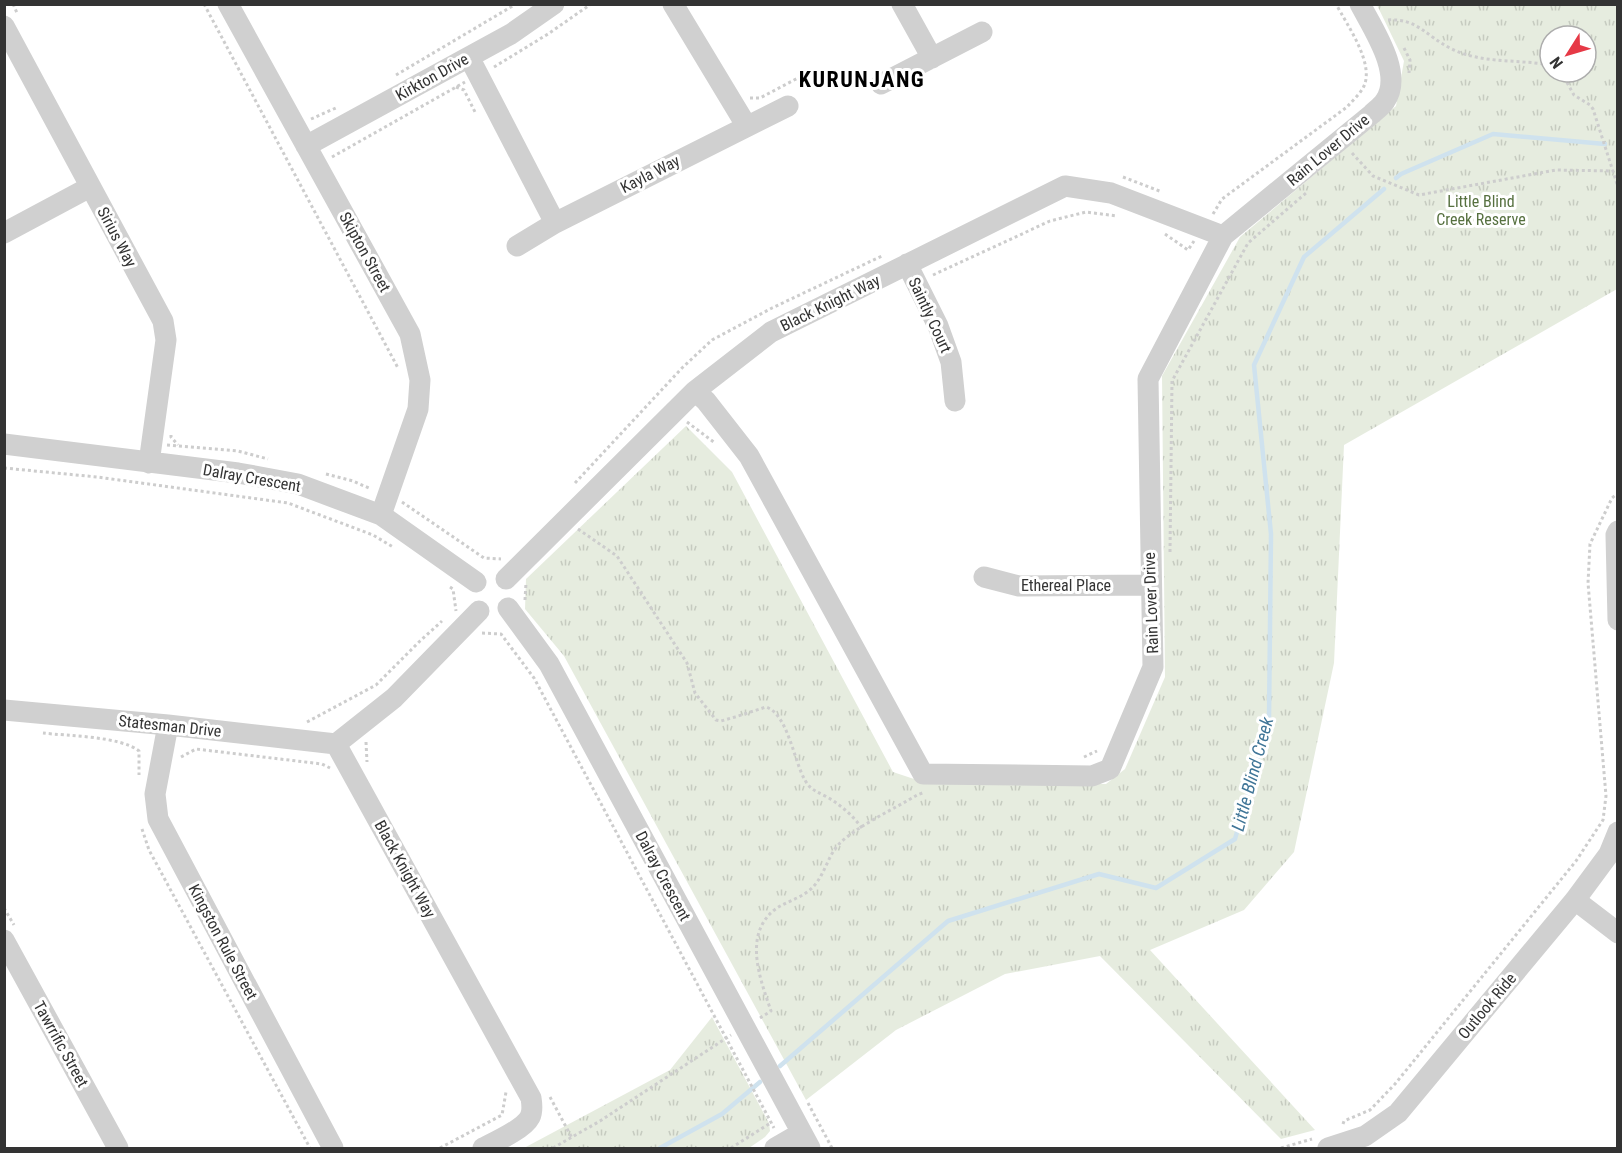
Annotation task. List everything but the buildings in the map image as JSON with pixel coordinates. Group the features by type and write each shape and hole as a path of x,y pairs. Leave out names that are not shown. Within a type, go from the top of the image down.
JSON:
{"street":[{"name":"Skipton Street","path":"228,4 410,334 420,380 418,410 381,515"},
{"name":"Kirkton Drive","path":"306,146 473,66 511,34 554,4"},
{"path":"673,4 746,125"},
{"path":"902,4 932,58"},
{"name":"Rain Lover Drive","path":"701,396 749,456 923,774 1092,776 1110,769 1153,667 1148,379 1223,236 1372,114 1385,100 1392,86 1389,63 1360,4"},
{"name":"Sirius Way","path":"4,26 163,321 166,340 149,463"},
{"path":"881,84 982,32"},
{"path":"473,66 555,223"},
{"name":"Kayla Way","path":"517,246 555,223 788,105"},
{"name":"Black Knight Way","path":"506,579 771,332 911,273 1065,186 1111,193 1223,236"},
{"path":"4,233 90,187"},
{"name":"Saintly Court","path":"911,273 938,326 951,362 955,401"},
{"name":"Dalray Crescent","path":"4,444 238,473 298,484 381,515 476,582"},
{"path":"1617,531 1617,620"},
{"path":"336,744 394,698 474,617 485,614 498,615 508,608 512,602 512,590 506,579 487,575 476,582 472,600 474,617"},
{"name":"Ethereal Place","path":"984,577 1019,586 1150,585"},
{"name":"Dalray Crescent","path":"508,608 549,664 806,1141"},
{"name":"Statesman Drive","path":"4,710 336,744"},
{"name":"Kingston Rule Street","path":"168,725 155,794 158,819 333,1149"},
{"name":"Black Knight Way","path":"336,744 531,1098 530,1117 523,1125 483,1149"},
{"name":"Outlook Ride","path":"1325,1142 1365,1136 1398,1113 1575,900 1609,854 1617,832"},
{"path":"1575,900 1617,933"},
{"name":"Tawrrific Street","path":"4,940 118,1149"},
{"path":"779,1146 806,1141"}],"path":[{"path":"204,4 400,373"},
{"path":"392,77 516,4"},
{"path":"323,162 455,87 473,66 548,34 591,4"},
{"path":"1165,233 1188,250 1222,199 1347,106 1364,87 1366,67 1363,57 1336,4"},
{"path":"1384,12 1394,30"},
{"path":"1388,20 1410,21 1447,47 1464,55 1538,64"},
{"path":"1399,40 1410,60 1407,84"},
{"path":"741,98 760,98 813,70"},
{"path":"1567,84 1570,90 1590,105 1593,110 1617,187"},
{"path":"455,87 464,90 481,122"},
{"path":"304,122 342,105"},
{"path":"1344,160 1352,153 1373,176 1419,195 1556,170 1613,171"},
{"path":"1170,558 1172,381 1248,243 1309,190"},
{"path":"911,273 963,262 1050,221 1086,212 1124,217"},
{"path":"686,421 701,396"},
{"path":"4,468 97,477 288,503 373,535 400,551"},
{"path":"365,486 372,483"},
{"path":"402,503 405,492"},
{"path":"1342,1130 1344,1121 1370,1110 1395,1084 1576,861 1603,820 1606,796 1588,583 1590,544 1612,498 1617,493"},
{"path":"577,528 616,556 687,663 695,693 716,720 721,721 766,707 770,708 780,720 793,747 804,780 811,789 847,811 862,828"},
{"path":"444,582 453,589 454,610 474,617 481,633 501,634 534,678 756,1094 771,1123 779,1146"},
{"path":"306,723 376,685 420,640 446,618"},
{"path":"39,733 120,742 134,748 139,751 140,784"},
{"path":"365,738 367,765"},
{"path":"176,763 183,754 196,749 322,764 330,768 334,774"},
{"path":"553,1149 771,1011 756,963 758,938 763,924 773,911 802,896 812,888 823,875 837,845 917,795 932,790"},
{"path":"141,825 149,850 310,1149"},
{"path":"440,1149 502,1115 507,1095 506,1087"},
{"path":"549,1097 572,1138"},
{"path":"731,1149 790,1111"},
{"path":"1281,1149 1325,1142"}],"green space":[{"name":"Little Blind Creek Reserve","path":"1377,5 1617,5 1617,289 1344,445 1334,663 1294,852 1244,910 1150,950 1315,1130 1281,1139 1100,956 1005,974 896,1030 806,1100 564,656 525,609 526,579 686,426 732,472 893,772 926,783 1106,784 1125,769 1165,677 1162,376 1240,237 1396,106 1404,61"},
{"path":"712,1017 769,1123 770,1131 765,1137 749,1148 524,1148 670,1070"}],"waterway":[{"name":"Little Blind Creek","path":"1396,178 1493,134 1605,144"},
{"name":"Little Blind Creek","path":"780,1066 948,921 1099,874 1156,888 1235,839 1269,719 1271,534 1254,365 1304,257 1384,189"},
{"name":"Little Blind Creek","path":"660,1148 722,1114 760,1082"}],"district":[{"name":"KURUNJANG","path":"862,79"}]}
